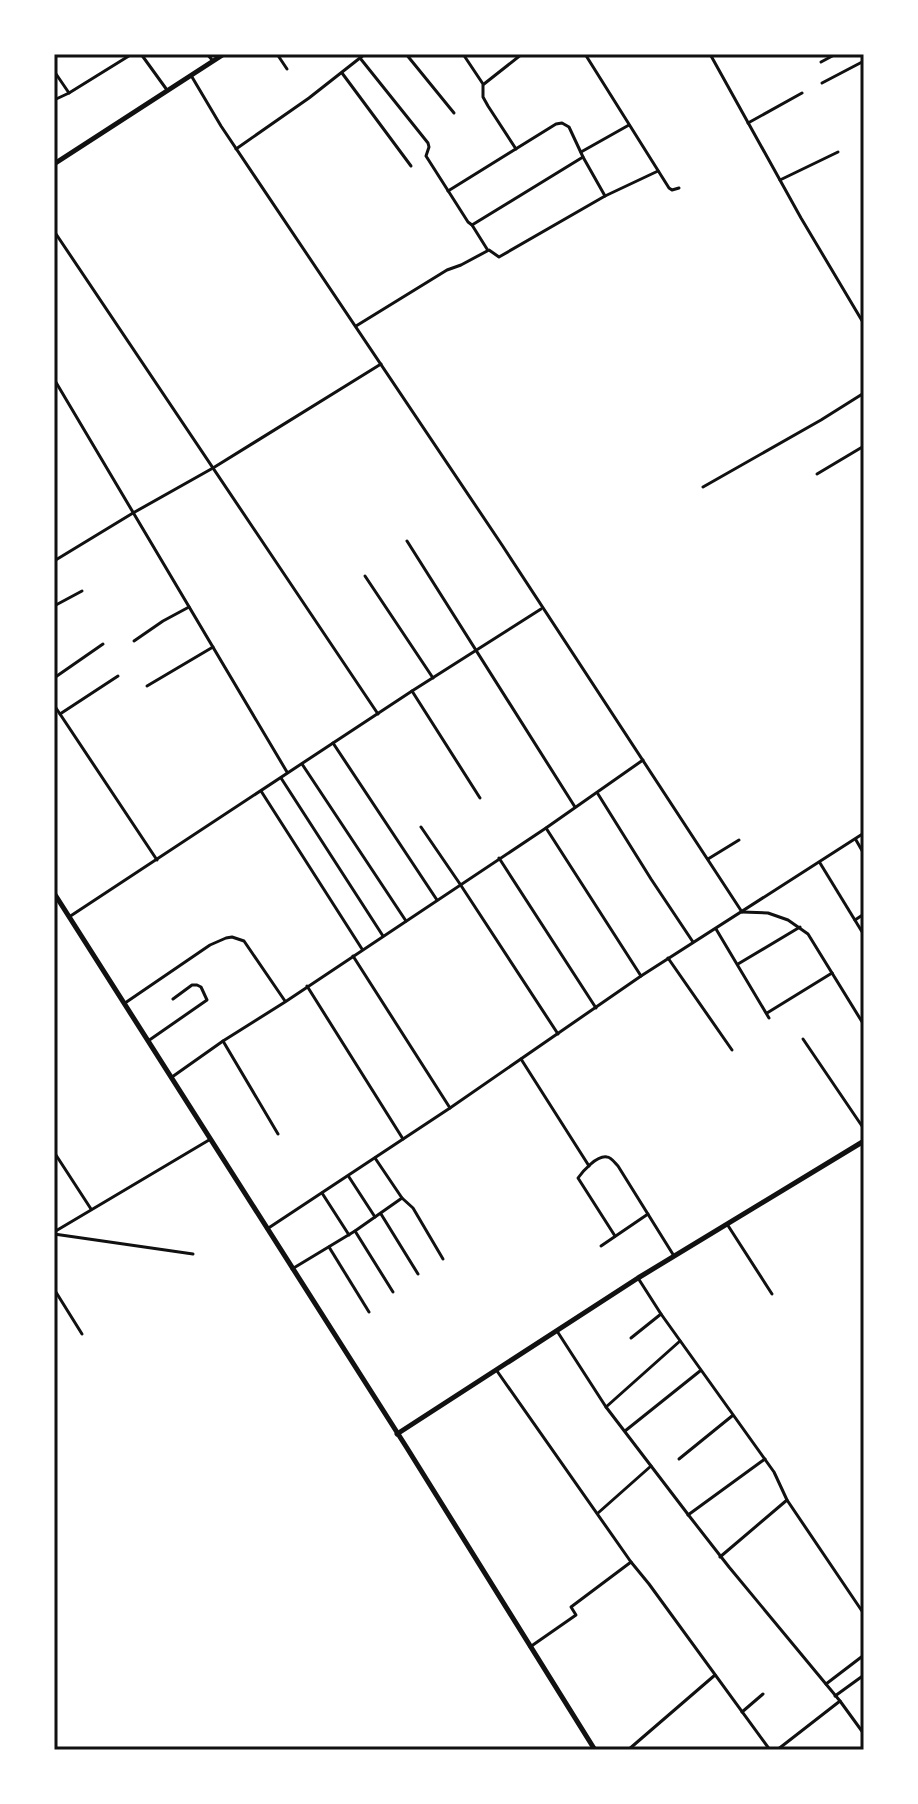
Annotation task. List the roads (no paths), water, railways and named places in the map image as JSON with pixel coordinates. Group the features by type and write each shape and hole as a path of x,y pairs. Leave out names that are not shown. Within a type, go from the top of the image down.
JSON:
{"main road":[{"path":"54,164 224,54"},
{"path":"54,893 595,1750"},
{"path":"397,1434 638,1278 864,1141"}],"street":[{"path":"54,100 132,54"},
{"path":"141,54 167,90"},
{"path":"207,54 213,61"},
{"path":"277,54 287,69"},
{"path":"236,149 365,54"},
{"path":"406,54 454,113"},
{"path":"463,54 483,84 483,97 516,149"},
{"path":"483,84 522,54"},
{"path":"585,54 658,171 672,190 679,188"},
{"path":"710,54 864,324"},
{"path":"821,62 836,54"},
{"path":"360,58 428,143 426,156 468,222 488,250 497,257 605,196 658,171"},
{"path":"822,83 864,61"},
{"path":"54,71 69,93"},
{"path":"342,73 411,166"},
{"path":"191,76 236,149 742,912"},
{"path":"748,123 802,93"},
{"path":"448,191 562,123 569,127 605,196"},
{"path":"472,225 629,125"},
{"path":"780,180 838,152"},
{"path":"54,231 378,714"},
{"path":"356,326 447,270 488,250"},
{"path":"54,561 381,364"},
{"path":"54,379 288,773"},
{"path":"703,487 864,393"},
{"path":"817,474 864,446"},
{"path":"407,541 575,807"},
{"path":"365,576 433,678"},
{"path":"54,606 82,591"},
{"path":"134,641 189,607"},
{"path":"69,917 543,608"},
{"path":"54,678 103,644"},
{"path":"147,686 213,647"},
{"path":"60,714 118,676"},
{"path":"412,691 480,798"},
{"path":"54,705 157,860"},
{"path":"333,743 437,900"},
{"path":"171,1077 643,760"},
{"path":"302,764 406,921"},
{"path":"281,778 383,936"},
{"path":"261,791 362,949"},
{"path":"597,793 693,942"},
{"path":"421,827 558,1034"},
{"path":"546,828 641,976"},
{"path":"267,1229 668,958 864,833"},
{"path":"855,839 864,854"},
{"path":"708,859 739,840"},
{"path":"499,858 596,1008"},
{"path":"820,862 864,935"},
{"path":"742,912 768,913 800,927 808,934 864,1025"},
{"path":"855,920 864,914"},
{"path":"738,964 800,927"},
{"path":"716,929 768,1015 832,973"},
{"path":"125,1003 210,945 232,937 244,941 285,1002"},
{"path":"353,956 450,1108"},
{"path":"668,958 732,1050"},
{"path":"148,1041 207,1000 197,985 192,985 173,999"},
{"path":"307,986 403,1139"},
{"path":"803,1039 864,1129"},
{"path":"223,1041 278,1134"},
{"path":"521,1059 589,1166"},
{"path":"54,1233 210,1139"},
{"path":"54,1152 91,1209"},
{"path":"615,1236 579,1182 578,1175 606,1156 618,1166 674,1256"},
{"path":"375,1158 402,1198 413,1208 443,1259"},
{"path":"348,1175 375,1217"},
{"path":"322,1193 349,1235"},
{"path":"292,1269 402,1198"},
{"path":"381,1214 418,1274"},
{"path":"601,1246 648,1214"},
{"path":"727,1224 772,1294"},
{"path":"355,1231 393,1292"},
{"path":"54,1233 193,1254"},
{"path":"329,1247 369,1312"},
{"path":"638,1278 765,1459 787,1500 864,1614"},
{"path":"54,1289 82,1334"},
{"path":"631,1338 661,1314"},
{"path":"557,1331 606,1407 688,1515 864,1734"},
{"path":"606,1407 680,1341"},
{"path":"625,1431 701,1370"},
{"path":"497,1371 631,1562 770,1750"},
{"path":"679,1459 733,1416"},
{"path":"688,1515 765,1459"},
{"path":"598,1513 651,1466"},
{"path":"720,1557 787,1500"},
{"path":"530,1647 576,1615 571,1607 631,1562"},
{"path":"826,1684 864,1655"},
{"path":"628,1750 715,1675"},
{"path":"835,1696 864,1675"},
{"path":"742,1712 763,1694"},
{"path":"777,1750 840,1701"}]}
